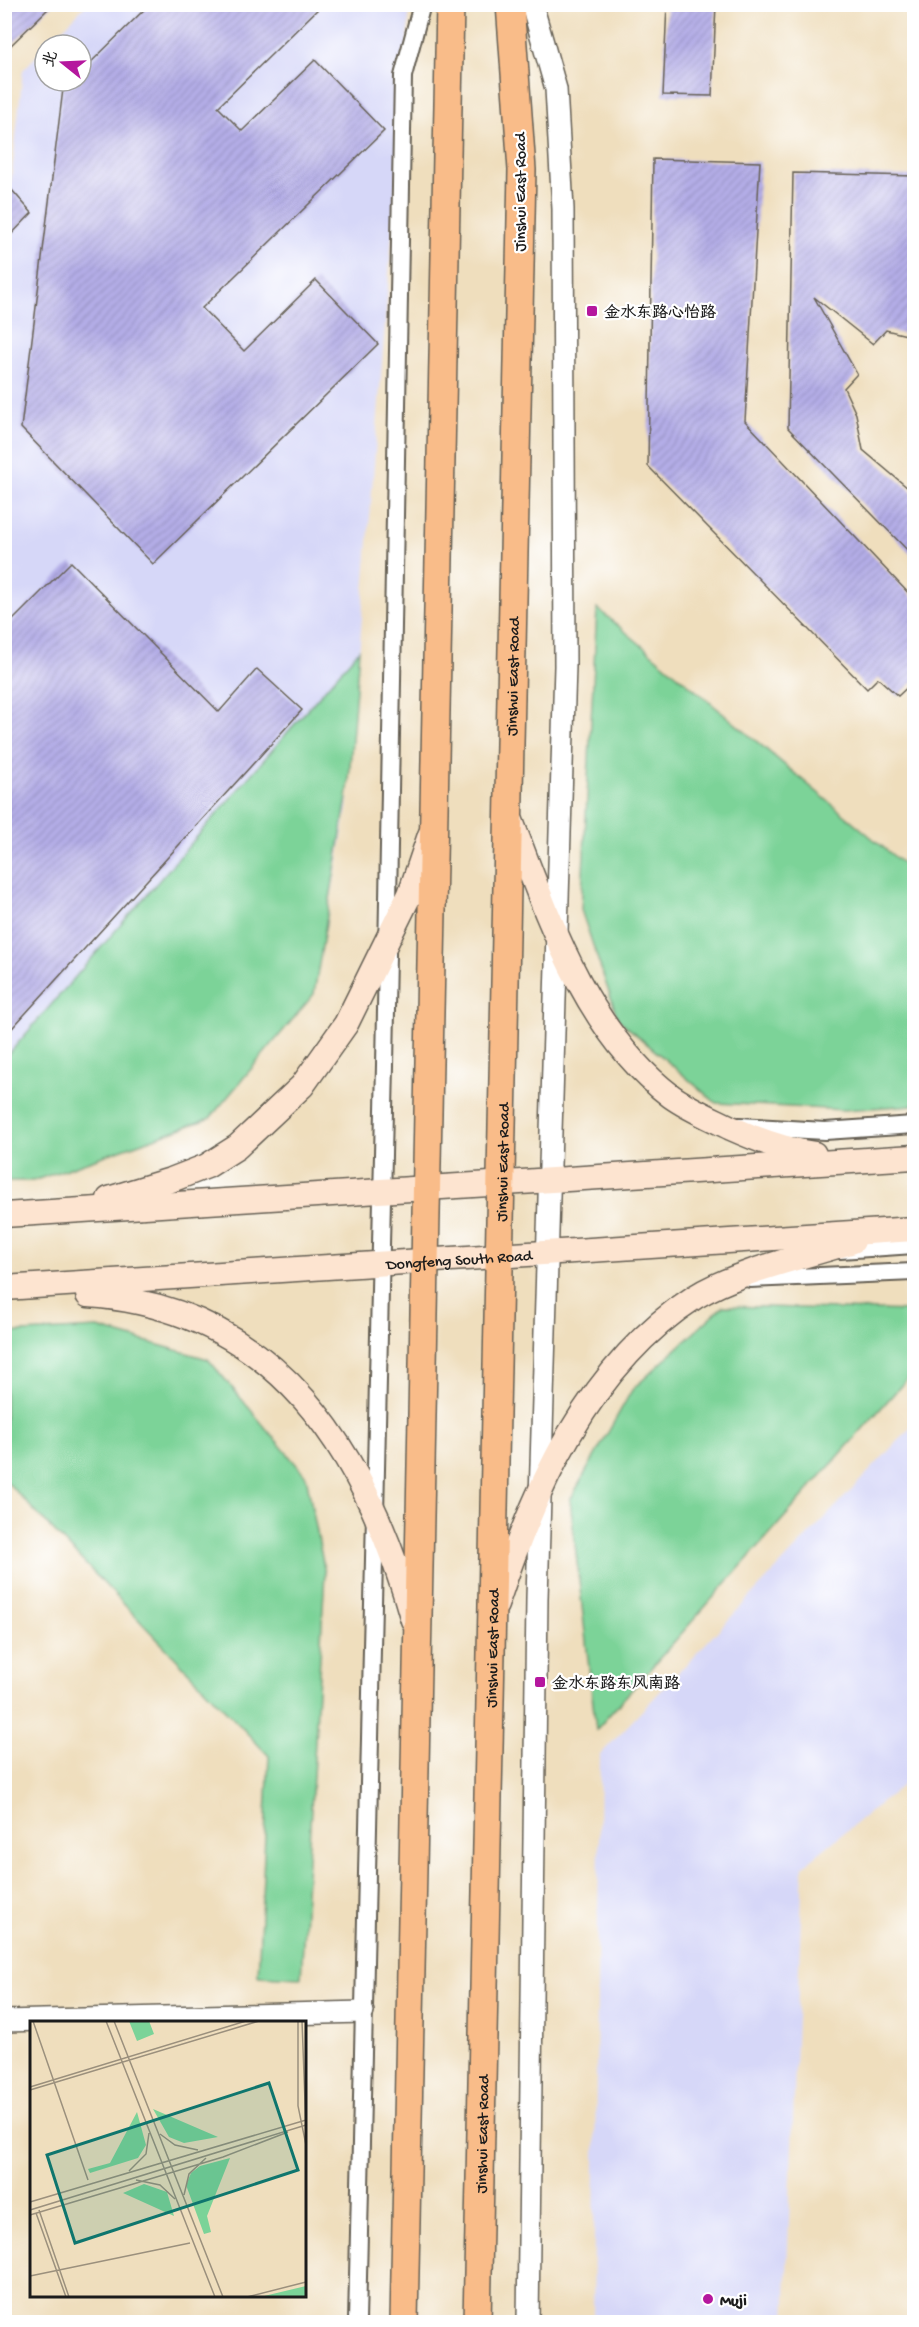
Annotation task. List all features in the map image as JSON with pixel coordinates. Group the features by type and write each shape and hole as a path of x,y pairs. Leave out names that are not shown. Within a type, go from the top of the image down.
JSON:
{"main road":[{"path":"404,2322 450,4"},
{"name":"Jinshui East Road","path":"477,2322 522,170 510,4"},
{"path":"509,814 573,970 600,1020 647,1076 672,1096 725,1125 788,1150 858,1161"},
{"path":"64,1212 171,1180 207,1166 237,1147 273,1116 302,1086 346,1023 410,894 433,825"},
{"path":"4,1215 915,1157"},
{"name":"Dongfeng South Road","path":"4,1288 915,1228"},
{"path":"492,1616 510,1563 570,1434 611,1373 674,1313 696,1297 731,1280 883,1230"},
{"path":"4,1288 127,1297 200,1320 236,1339 264,1359 295,1387 338,1444 360,1481 404,1587 417,1632"}],"street":[{"path":"357,2322 382,1191 403,76 422,4"},
{"path":"528,2322 540,1496 565,666 563,209 556,89 532,4"},
{"path":"725,1125 825,1131 915,1125"},
{"path":"671,1243 821,1251 915,1245"},
{"path":"731,1280 915,1272"},
{"path":"4,2021 363,2012"}],"shaded area":[{"path":"86,5 410,5 347,809 314,994 210,1118 33,1181 5,1181 4,249 23,70 33,60 33,93 93,93 93,33 59,33"},
{"path":"914,1424 914,1776 803,1866 785,2322 593,2322 600,1755"}],"green space":[{"path":"597,608 914,873 914,1105 844,1110 716,1103 618,1019 581,910"},
{"path":"359,650 348,792 314,994 210,1118 33,1181 5,1181 5,1058"},
{"path":"723,1306 914,1311 914,1371 596,1730 570,1500 632,1390"},
{"path":"98,1328 208,1359 306,1476 325,1573 301,1978 258,1976 269,1756 5,1480 5,1333"}],"building":[{"path":"4,4 53,4 4,52"},
{"path":"150,4 323,4 218,107 242,131 315,60 384,131 202,308 244,351 316,280 378,344 153,564 21,428 63,93 93,93 93,60"},
{"path":"667,4 716,4 712,96 663,95"},
{"path":"653,159 760,162 745,421 915,600 915,680 898,696 878,678 867,689 648,466"},
{"path":"793,173 915,176 915,337 886,330 873,344 814,297 857,374 844,388 856,414 863,450 915,494 915,558 788,428"},
{"path":"4,181 32,213 4,242"},
{"path":"71,562 219,712 257,669 302,710 4,1037 4,629"}],"place":[{"name":"金水东路心怡路","path":"592,311"},
{"name":"金水东路东风南路","path":"540,1682"},
{"name":"Muji","path":"708,2299"}]}
